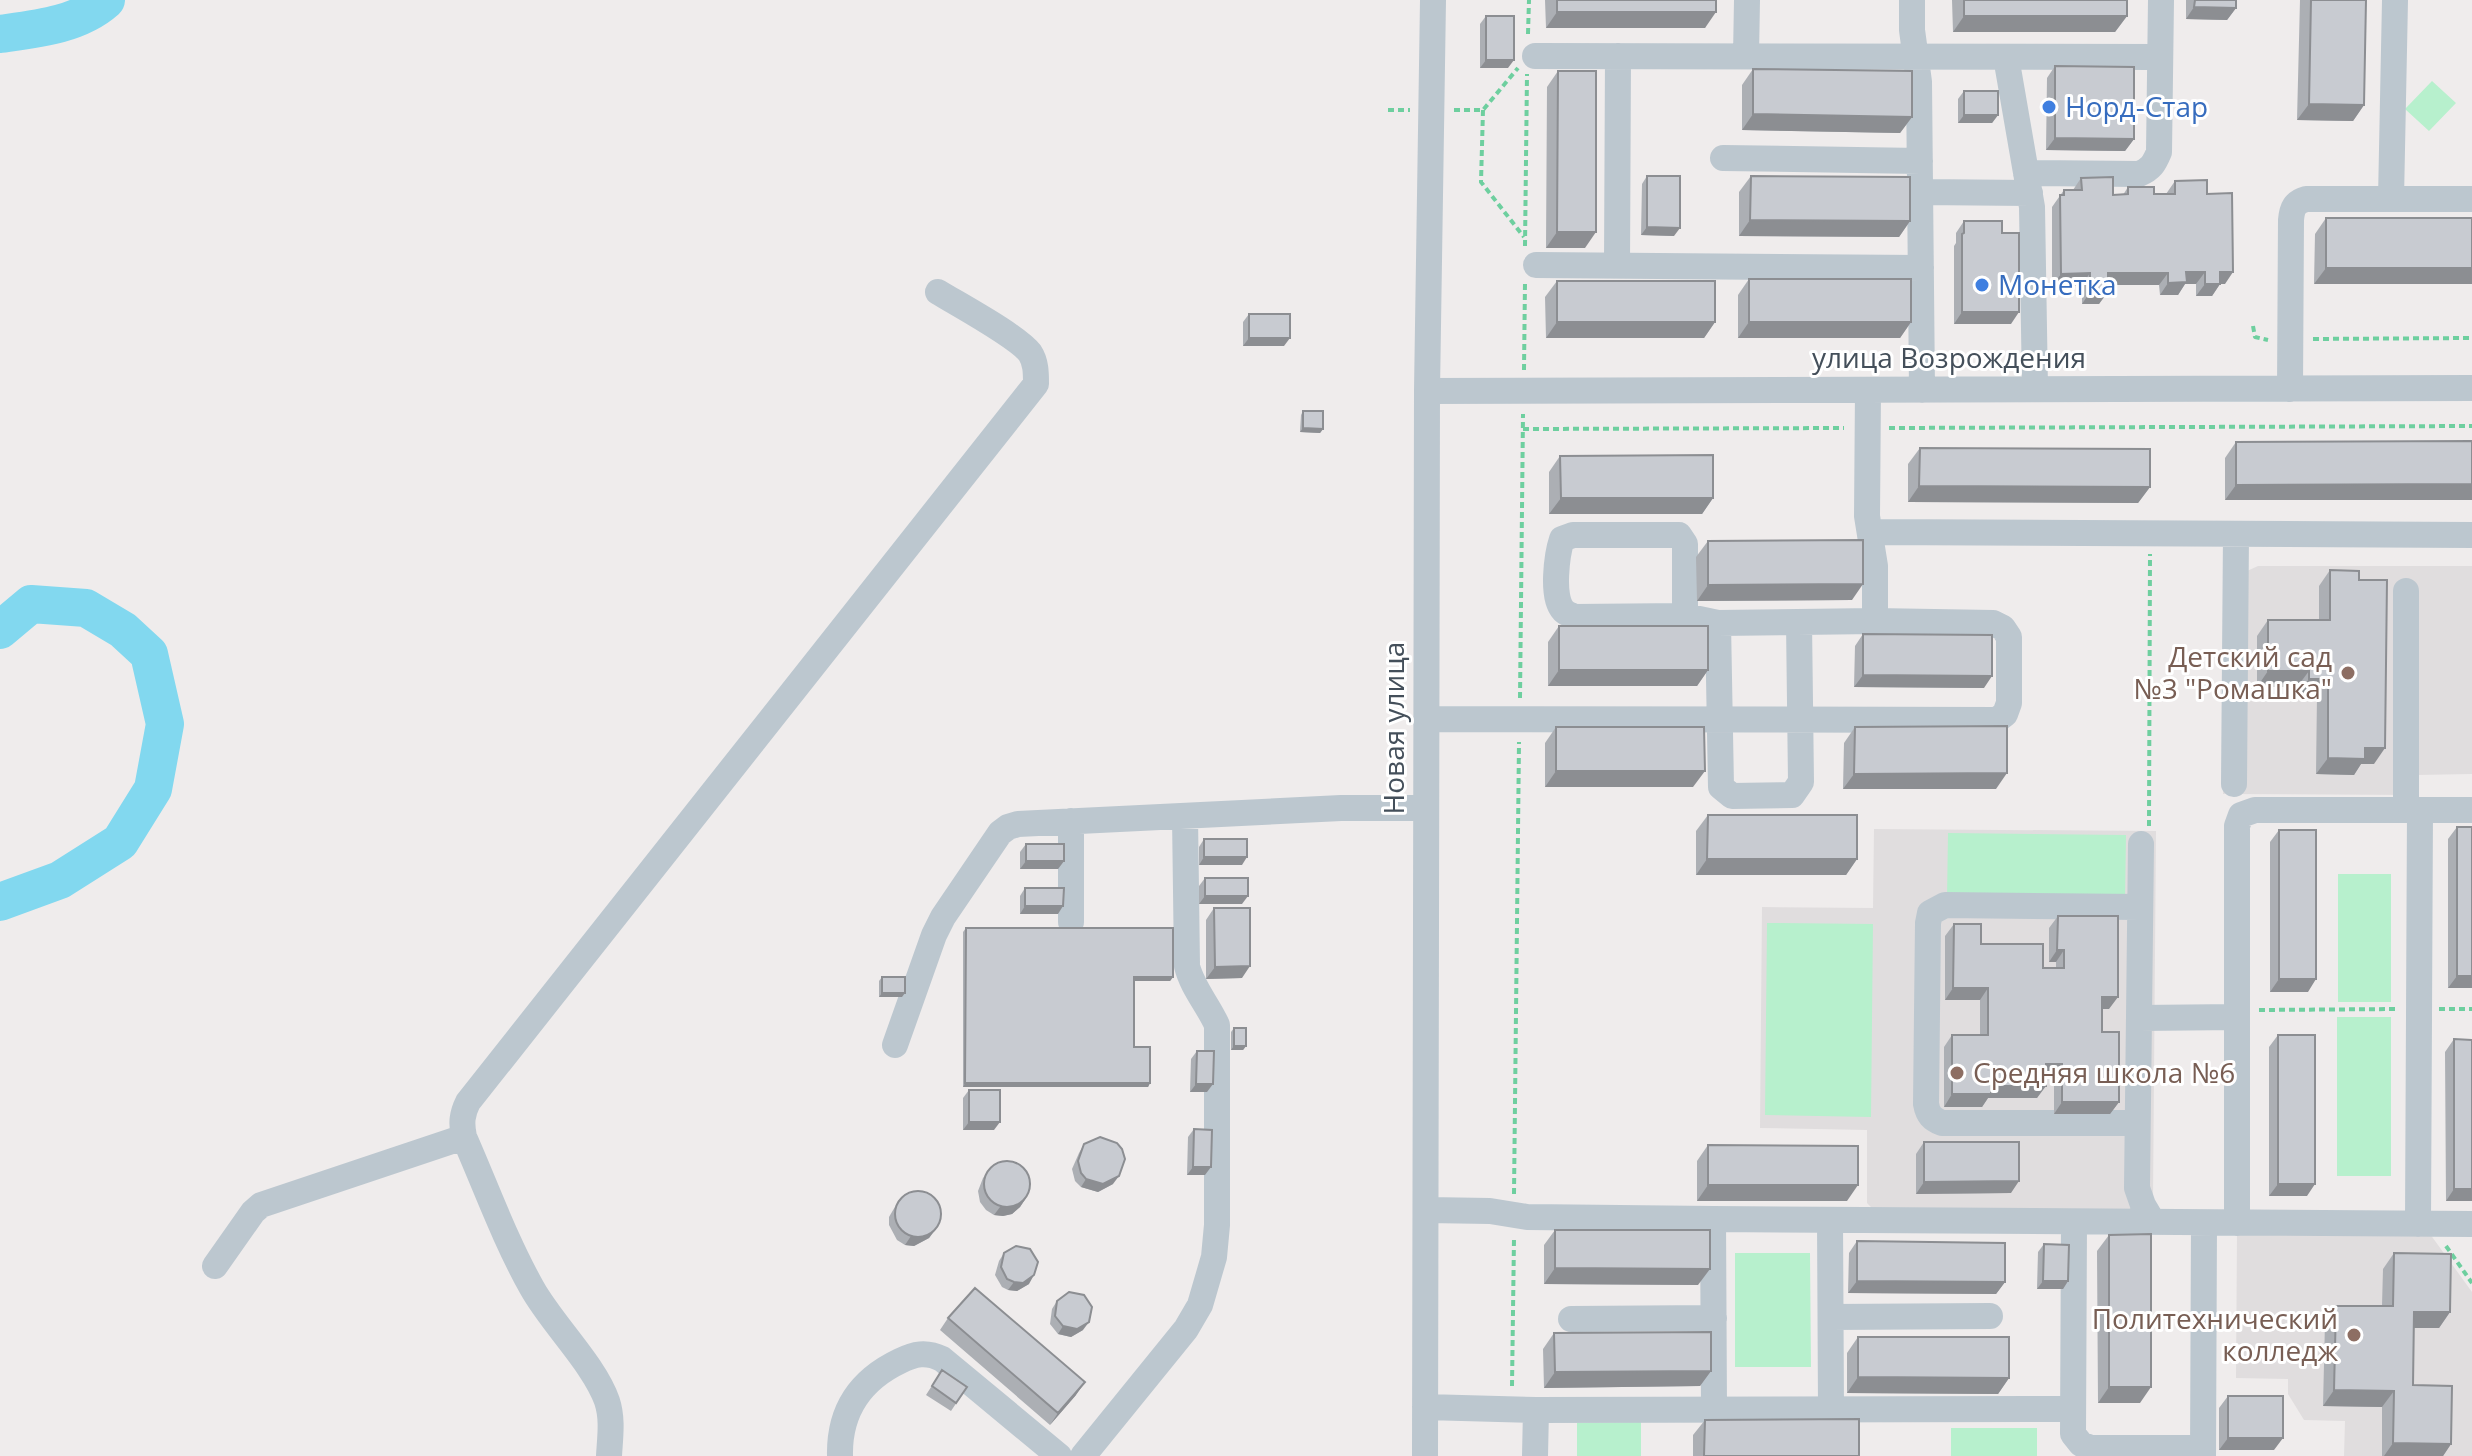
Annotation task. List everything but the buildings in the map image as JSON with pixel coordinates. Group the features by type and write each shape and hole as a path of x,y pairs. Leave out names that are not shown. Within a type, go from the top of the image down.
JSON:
{"street":[{"name":"Новая улица","path":"1425,1456 1427,391 1433,0"},
{"path":"1746,56 1747,0"},
{"path":"1912,0 1912,30 1919,82 1922,390"},
{"path":"1920,192 2139,174 2148,170 2159,152 2161,0"},
{"path":"2391,199 2395,0"},
{"path":"1617,265 1618,56"},
{"path":"1527,62 1618,56 2159,57"},
{"path":"2006,57 2032,207 2035,389"},
{"path":"1723,158 1920,161"},
{"path":"2290,389 2291,220 2292,210 2298,201 2472,199"},
{"path":"1536,265 1921,268"},
{"path":"609,1456 611,1422 607,1401 597,1381 534,1292 464,1137 461,1124 468,1102 1036,384 1036,368 1029,353 1010,337 938,292"},
{"name":"улица Возрождения","path":"1427,391 2472,388"},
{"path":"1868,390 1867,516 1875,566 1875,621"},
{"path":"1871,532 2472,535"},
{"path":"2234,784 2236,534"},
{"path":"1426,719 1997,720 2005,714 2009,703 2009,637 2003,628 1993,623 1718,623 1685,616 1574,617 1564,611 1557,600 1557,554 1562,539 1573,535 1679,535 1685,544 1685,616"},
{"path":"2406,591 2419,1009 2418,1224"},
{"path":"1718,623 1721,787 1732,796 1792,795 1801,782 1799,622"},
{"path":"895,1045 943,917 1000,833 1008,827 1018,824 1341,808 1426,808"},
{"path":"2237,1223 2237,826 2241,815 2255,810 2472,810"},
{"path":"1083,1456 1186,1329 1200,1305 1214,1257 1217,1025 1191,980 1187,966 1185,816"},
{"path":"1071,821 1071,922"},
{"path":"2141,844 2137,1188 2153,1222"},
{"path":"2137,1123 1942,1123 1934,1120 1926,1104 1928,923 1930,913 1945,905 2140,907"},
{"path":"2139,1018 2237,1013"},
{"path":"215,1266 261,1205 464,1137"},
{"path":"1427,1210 1490,1211 1527,1217 2472,1224"},
{"path":"1713,1219 1714,1408"},
{"path":"1830,1220 1831,1408"},
{"path":"2074,1222 2073,1434 2081,1444 2091,1448 2203,1452 2204,1223"},
{"path":"1831,1317 1990,1316"},
{"path":"1571,1319 1714,1318"},
{"path":"840,1456 846,1416 865,1383 885,1369 918,1354 942,1359 1059,1456"},
{"path":"1425,1407 1536,1410 2072,1409"},
{"path":"1535,1456 1536,1410"}],"path":[{"path":"1525,239 1481,182 1483,110 1527,62"},
{"path":"1388,110 1483,110"},
{"path":"2253,326 2255,337 2265,340 2472,338"},
{"path":"1523,429 2472,426"},
{"path":"2141,844 2149,835 2150,533"},
{"path":"2237,1013 2472,1009"}],"shaded area":[{"name":"Детский сад №3 \"Ромашка\"","path":"2258,566 2472,566 2472,774 2416,775 2416,795 2223,794 2225,571 2247,571"},
{"name":"Средняя школа №6","path":"1874,829 2156,831 2153,1200 2132,1211 1873,1209 1867,1203 1867,1130 1760,1128 1762,907 1873,908"},
{"name":"Политехнический колледж","path":"2237,1233 2430,1234 2472,1292 2472,1456 2344,1456 2345,1421 2304,1420 2288,1394 2288,1379 2236,1378"}],"green space":[{"path":"2432,81 2456,103 2429,131 2405,109"},
{"path":"1948,833 2126,835 2125,901 1947,899"},
{"path":"2338,874 2391,874 2391,1002 2338,1002"},
{"path":"1767,923 1873,924 1871,1117 1765,1115"},
{"path":"2337,1017 2391,1017 2391,1176 2337,1176"},
{"path":"1735,1253 1810,1253 1811,1367 1735,1367"},
{"path":"1641,1422 1641,1456 1577,1456 1577,1423"},
{"path":"1951,1428 2037,1428 2037,1456 1951,1456"}],"waterway":[{"path":"0,34 70,20 106,0"},
{"path":"0,630 31,604 86,608 123,630 149,654 165,724 153,789 120,842 60,880 0,902"}],"place":[{"name":"Норд-Стар","path":"2049,107"},
{"name":"Монетка","path":"1982,285"},
{"name":"Детский сад №3 \"Ромашка\"","path":"2348,673"},
{"name":"Средняя школа №6","path":"1957,1073"},
{"name":"Политехнический колледж","path":"2354,1335"}]}
